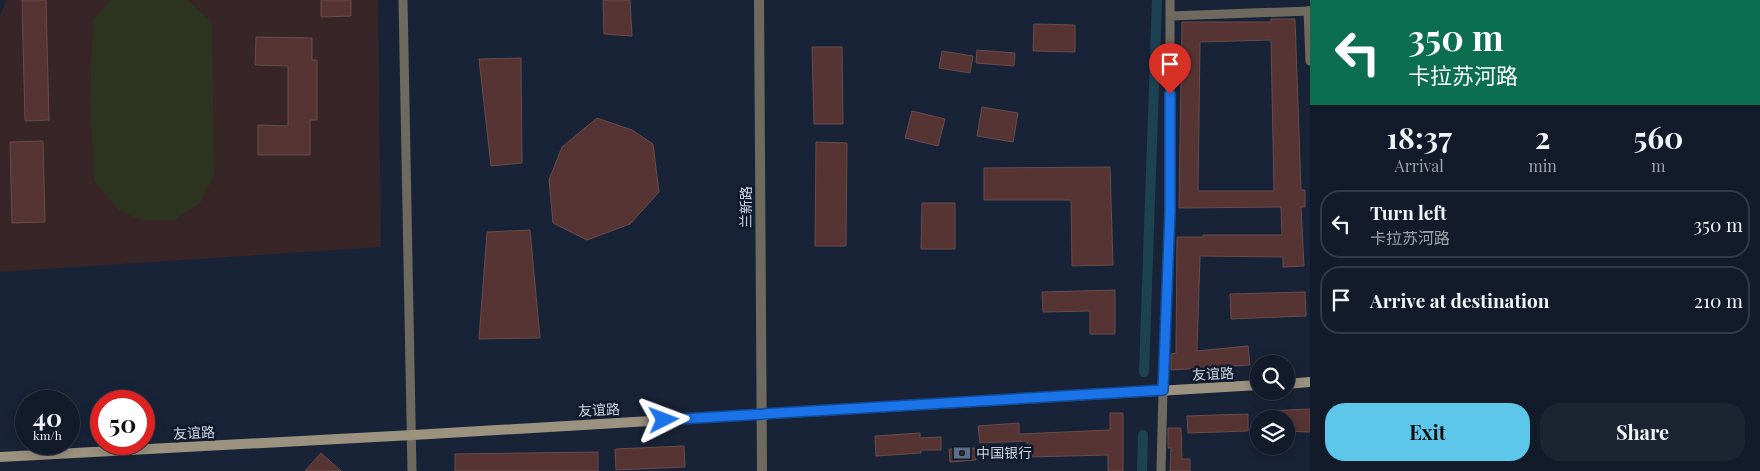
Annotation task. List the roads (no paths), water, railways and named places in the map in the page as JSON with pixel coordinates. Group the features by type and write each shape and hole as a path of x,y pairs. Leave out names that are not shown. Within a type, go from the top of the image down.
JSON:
{"main road":[{"path":"1295,383 1310,382"},
{"name":"友谊路","path":"0,456 413,435 1250,385"}],"street":[{"path":"403,0 413,435 412,471"},
{"name":"兰新路","path":"759,0 762,471"},
{"path":"1162,471 1163,390 1170,212 1170,0"},
{"path":"1170,16 1309,11 1310,61"}],"waterway":[{"path":"1144,372 1157,0"},
{"path":"1142,471 1143,435"}],"place":[{"name":"中国银行","path":"962,453"}]}
